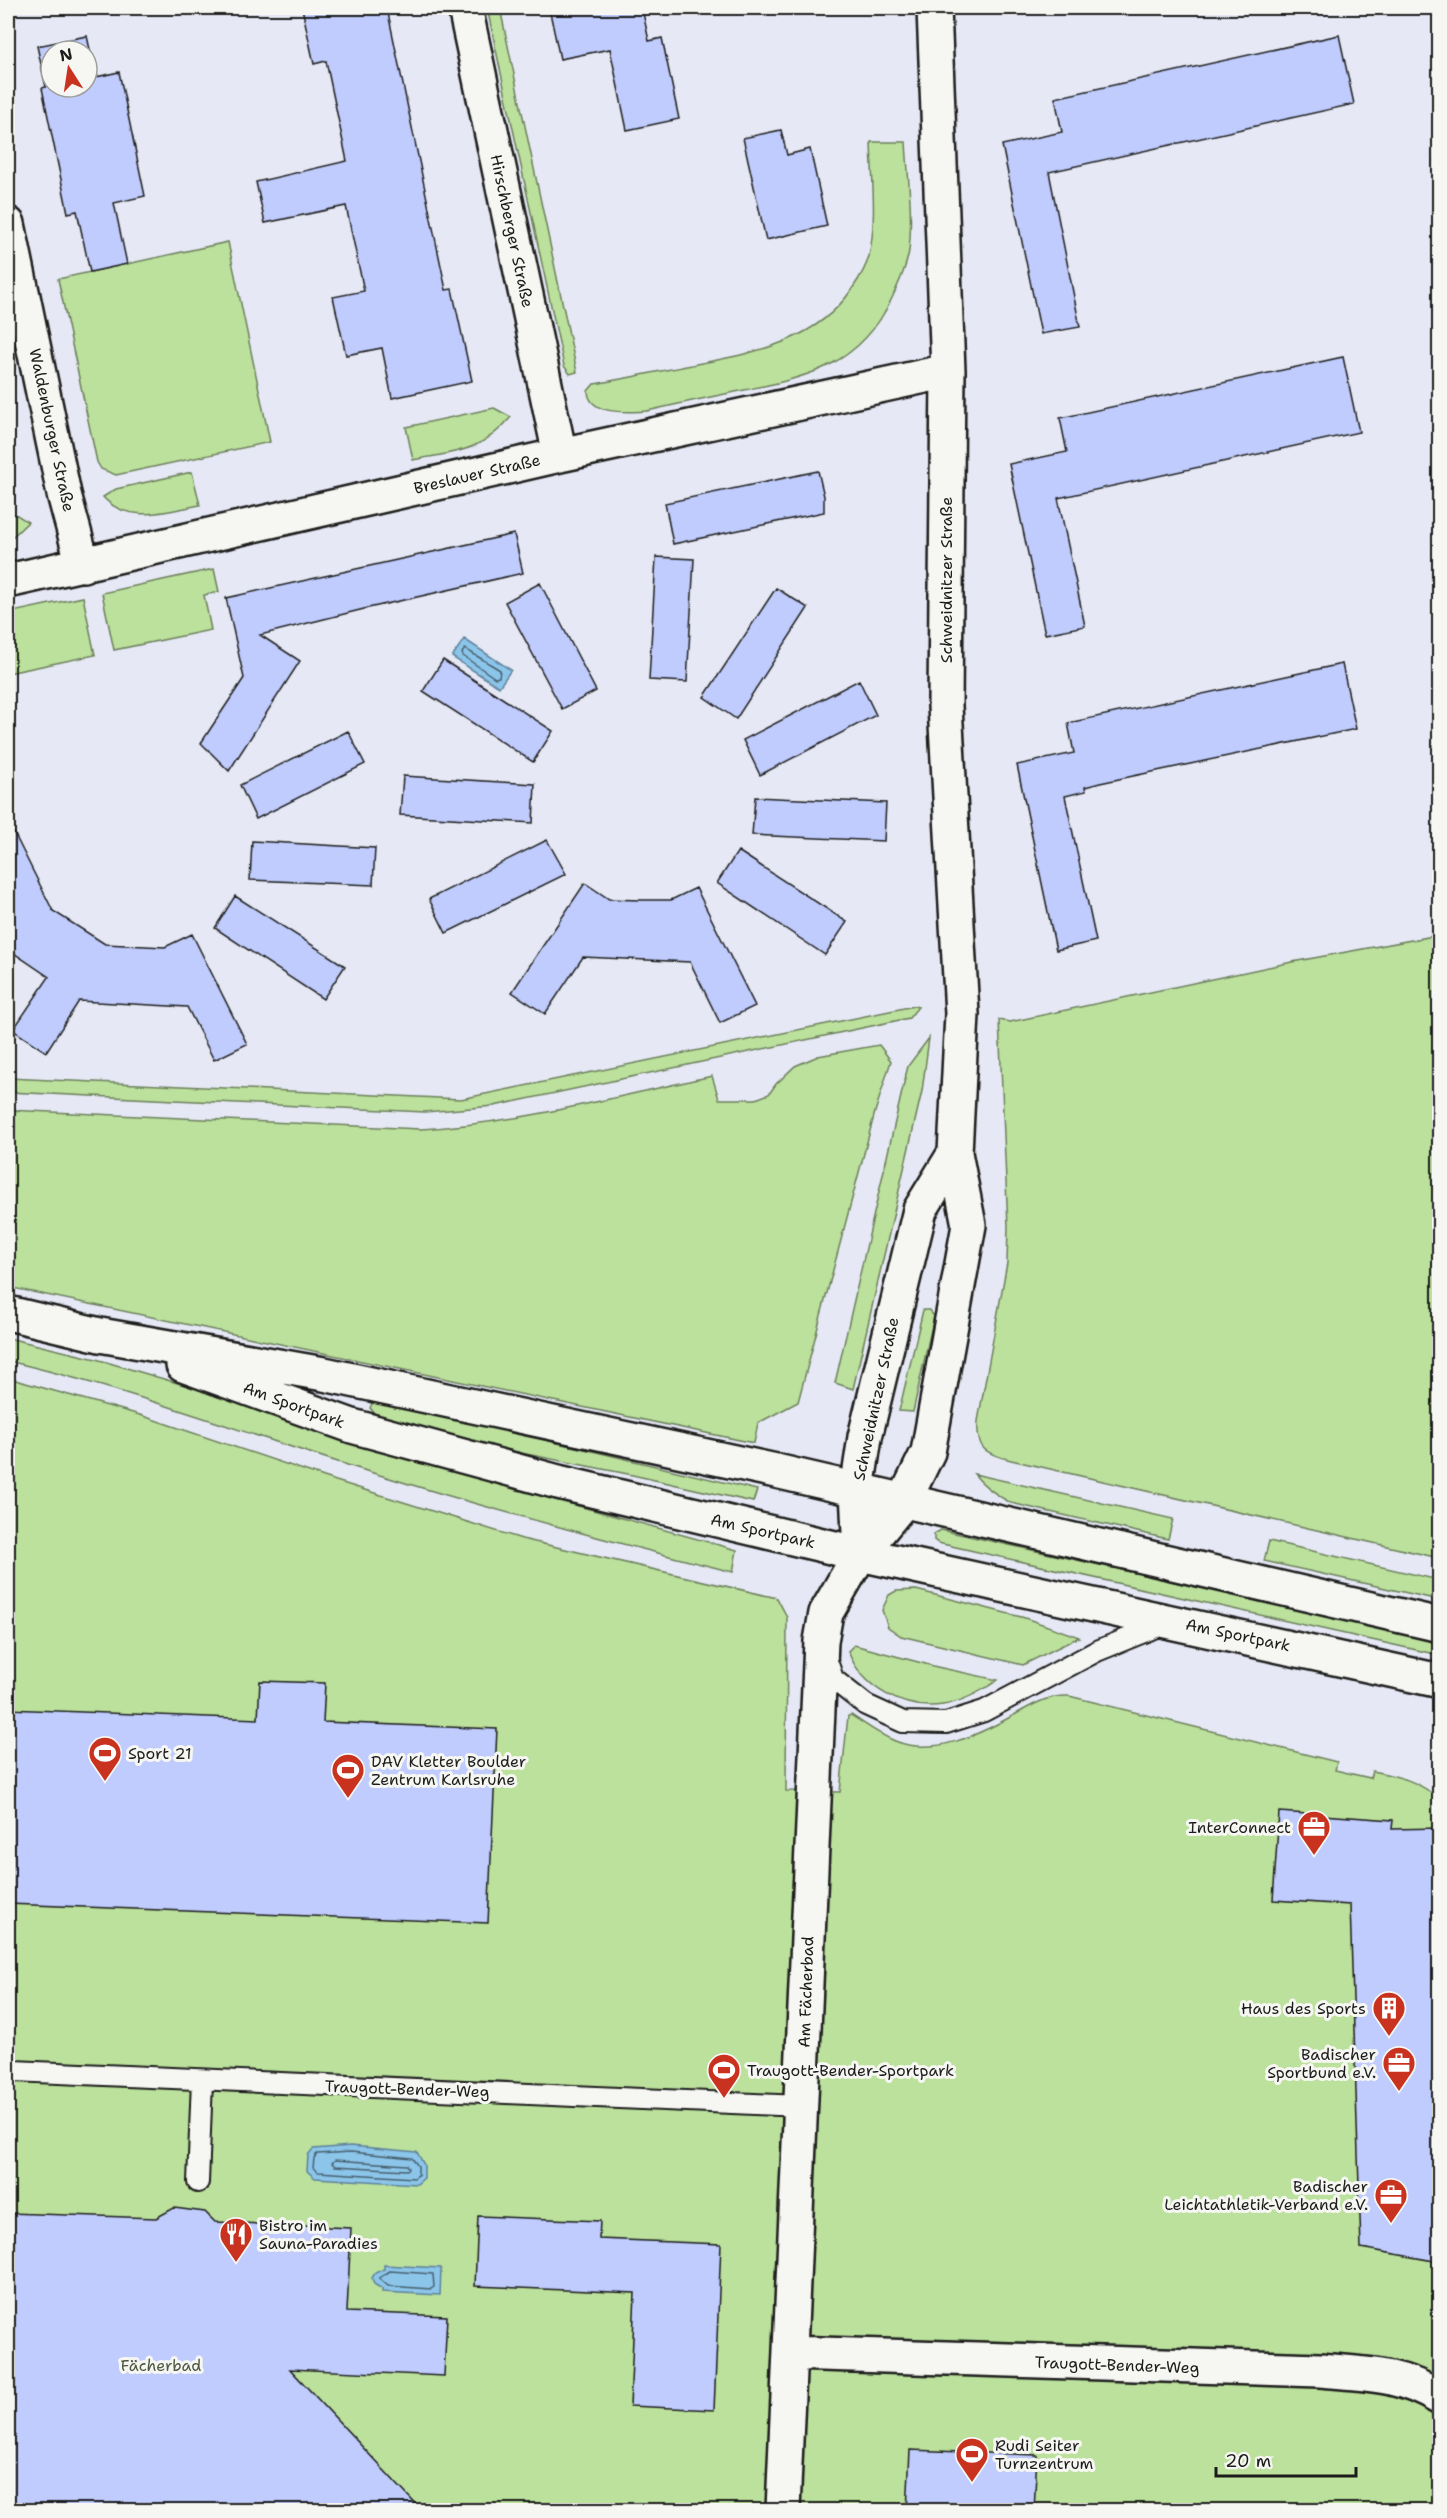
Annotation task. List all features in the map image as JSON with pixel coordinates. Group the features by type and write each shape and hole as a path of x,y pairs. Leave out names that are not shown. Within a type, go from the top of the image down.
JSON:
{"street":[{"name":"Hirschberger Straße","path":"465,8 560,455"},
{"name":"Schweidnitzer Straße","path":"860,1554 904,1501 928,1452 969,1225 955,1153 962,1014 945,706 948,371 934,8"},
{"name":"Waldenburger Straße","path":"8,224 64,494 83,566"},
{"name":"Breslauer Straße","path":"8,581 83,566 560,455 948,371"},
{"name":"Schweidnitzer Straße","path":"860,1554 856,1490 865,1437 920,1210 955,1153"},
{"name":"Am Sportpark","path":"8,1313 100,1335 335,1376 856,1490 1440,1624"},
{"name":"Am Sportpark","path":"100,1335 352,1426 558,1482 860,1554 1440,1681"},
{"name":"Am Fächerbad","path":"783,2511 821,1641 826,1613 860,1554"},
{"name":"Traugott-Bender-Weg","path":"790,2353 1320,2370 1385,2376 1419,2385 1440,2398"}],"lane":[{"path":"821,1641 833,1679 866,1706 903,1722 946,1723 984,1711 1097,1651 1171,1621"},
{"name":"Traugott-Bender-Weg","path":"9,2068 202,2080 801,2106"},
{"path":"198,2182 202,2080"}],"green space":[{"path":"487,8 500,8 577,372 570,374 564,366"},
{"path":"1434,8 1440,8 1439,371"},
{"path":"871,142 906,142 910,237 908,257 897,287 879,321 864,340 848,354 829,365 809,374 764,386 647,411 611,411 595,405 588,391 594,384 760,350 801,334 820,322 837,307 860,277 869,256 873,214"},
{"path":"228,242 270,442 116,475 101,469 97,462 58,279"},
{"path":"494,408 511,417 489,437 467,449 413,460 406,427"},
{"path":"192,472 200,505 148,514 124,511 113,506 103,497 116,489"},
{"path":"8,514 17,515 28,522 8,541"},
{"path":"214,569 219,592 204,595 211,630 114,650 102,593"},
{"path":"83,597 95,655 8,673 8,613"},
{"path":"1439,935 1439,1558 1011,1460 984,1449 979,1438 978,1421 1007,1263 1008,1227 999,1020 1010,1022 1292,962"},
{"path":"918,1007 909,1018 494,1106 425,1112 8,1092 8,1078 461,1099"},
{"path":"929,1038 922,1091 853,1389 835,1383 908,1066"},
{"path":"879,1045 891,1061 875,1112 798,1402 758,1423 754,1443 8,1287 8,1110 421,1129 531,1115 712,1076 719,1099 756,1099 769,1094 795,1066 818,1056"},
{"path":"923,1310 929,1310 934,1316 913,1412 899,1411"},
{"path":"8,1338 96,1359 245,1403 387,1453 737,1550 733,1572 462,1500 327,1459 146,1399 8,1361"},
{"name":"Traugott-Bender-Sportpark","path":"8,1378 140,1415 336,1481 522,1539 777,1598 787,1617 786,1791 840,1792 848,1716 851,1715 895,1741 910,1745 941,1745 972,1736 1040,1701 1069,1696 1337,1762 1335,1770 1370,1778 1372,1771 1400,1777 1433,1794 1440,1801 1439,2510 8,2510"},
{"path":"373,1401 757,1490 753,1502 628,1474 475,1444 378,1417 370,1408"},
{"path":"974,1474 1173,1519 1168,1539 1011,1503 982,1483"},
{"path":"941,1530 1439,1640 1439,1655 938,1543 934,1540 934,1534"},
{"path":"1269,1541 1439,1580 1439,1600 1264,1561"},
{"path":"916,1590 1025,1618 1079,1637 1023,1665 901,1636 888,1627 882,1610 889,1595 896,1591"},
{"path":"854,1645 998,1680 972,1696 950,1704 928,1706 914,1704 886,1694 863,1676 848,1651"}],"water":[{"path":"464,639 511,670 499,687 452,657"},
{"path":"351,2146 417,2152 424,2165 424,2178 417,2184 315,2178 307,2171 308,2155 313,2149"},
{"path":"384,2265 441,2268 440,2295 382,2292 382,2289 374,2284 372,2278 375,2273 384,2269"}],"building":[{"path":"302,8 387,8 446,290 452,289 472,381 392,398 382,348 346,355 333,297 364,291 346,206 265,223 256,182 347,161 326,61 314,64"},
{"path":"549,8 642,8 649,41 662,38 679,119 627,130 610,49 560,59"},
{"path":"1339,35 1354,104 1049,172 1080,327 1041,334 1002,145 1062,132 1055,98"},
{"path":"87,36 88,39 72,39"},
{"path":"119,72 145,196 114,203 127,264 90,272 77,211 68,213 44,99 99,99 99,76"},
{"path":"781,130 787,155 810,149 827,226 766,240 743,138"},
{"path":"1343,357 1359,432 1058,498 1085,626 1045,634 1009,464 1067,452 1060,418"},
{"path":"818,471 824,496 824,512 673,544 665,503"},
{"path":"514,534 523,573 260,635 300,661 229,771 201,743 244,678 226,598"},
{"path":"656,557 694,559 687,682 649,680"},
{"path":"540,583 596,691 562,709 505,602"},
{"path":"776,588 808,608 736,719 704,697"},
{"path":"443,660 553,731 533,762 423,691"},
{"path":"1342,664 1356,729 1100,783 1085,787 1086,791 1065,796 1096,941 1056,950 1017,765 1074,753 1068,723"},
{"path":"859,680 876,715 760,775 743,740"},
{"path":"348,731 365,764 256,819 240,785"},
{"path":"403,776 535,784 533,823 400,815"},
{"path":"755,797 886,803 884,841 752,835"},
{"path":"8,821 53,911 105,944 165,947 192,934 247,1044 214,1060 187,1007 79,1001 46,1052 13,1030 49,977 8,949"},
{"path":"547,840 566,874 446,933 429,899"},
{"path":"252,841 375,848 373,885 250,880"},
{"path":"738,851 847,922 825,955 717,883"},
{"path":"585,883 609,899 671,900 696,888 755,1006 720,1023 690,962 583,957 545,1014 512,992"},
{"path":"235,896 345,966 323,999 215,928"},
{"path":"260,1681 325,1683 323,1722 497,1729 488,1923 8,1904 8,1709 258,1719"},
{"name":"Haus des Sports","path":"1279,1812 1393,1820 1392,1829 1440,1828 1440,2262 1361,2248 1350,1905 1273,1900"},
{"path":"174,2208 205,2212 215,2222 351,2228 347,2312 447,2316 444,2376 290,2369 422,2511 8,2511 8,2213 156,2218"},
{"path":"478,2216 600,2221 599,2239 721,2244 714,2410 630,2406 635,2293 475,2286"},
{"name":"Rudi Seiter Turnzentrum","path":"910,2450 1037,2455 1034,2511 907,2511"}],"place":[{"name":"Sport 21","path":"105,1782"},
{"name":"DAV Kletter Boulder Zentrum Karlsruhe","path":"348,1799"},
{"name":"InterConnect","path":"1314,1856"},
{"name":"Haus des Sports","path":"1389,2037"},
{"name":"Badischer Sportbund e.V.","path":"1399,2092"},
{"name":"Traugott-Bender-Sportpark","path":"724,2099"},
{"name":"Badischer Leichtathletik-Verband e.V.","path":"1391,2224"},
{"name":"Bistro im Sauna-Paradies","path":"236,2263"},
{"name":"Rudi Seiter Turnzentrum","path":"972,2483"}],"park label":[{"name":"Fächerbad","path":"161,2365"}]}
